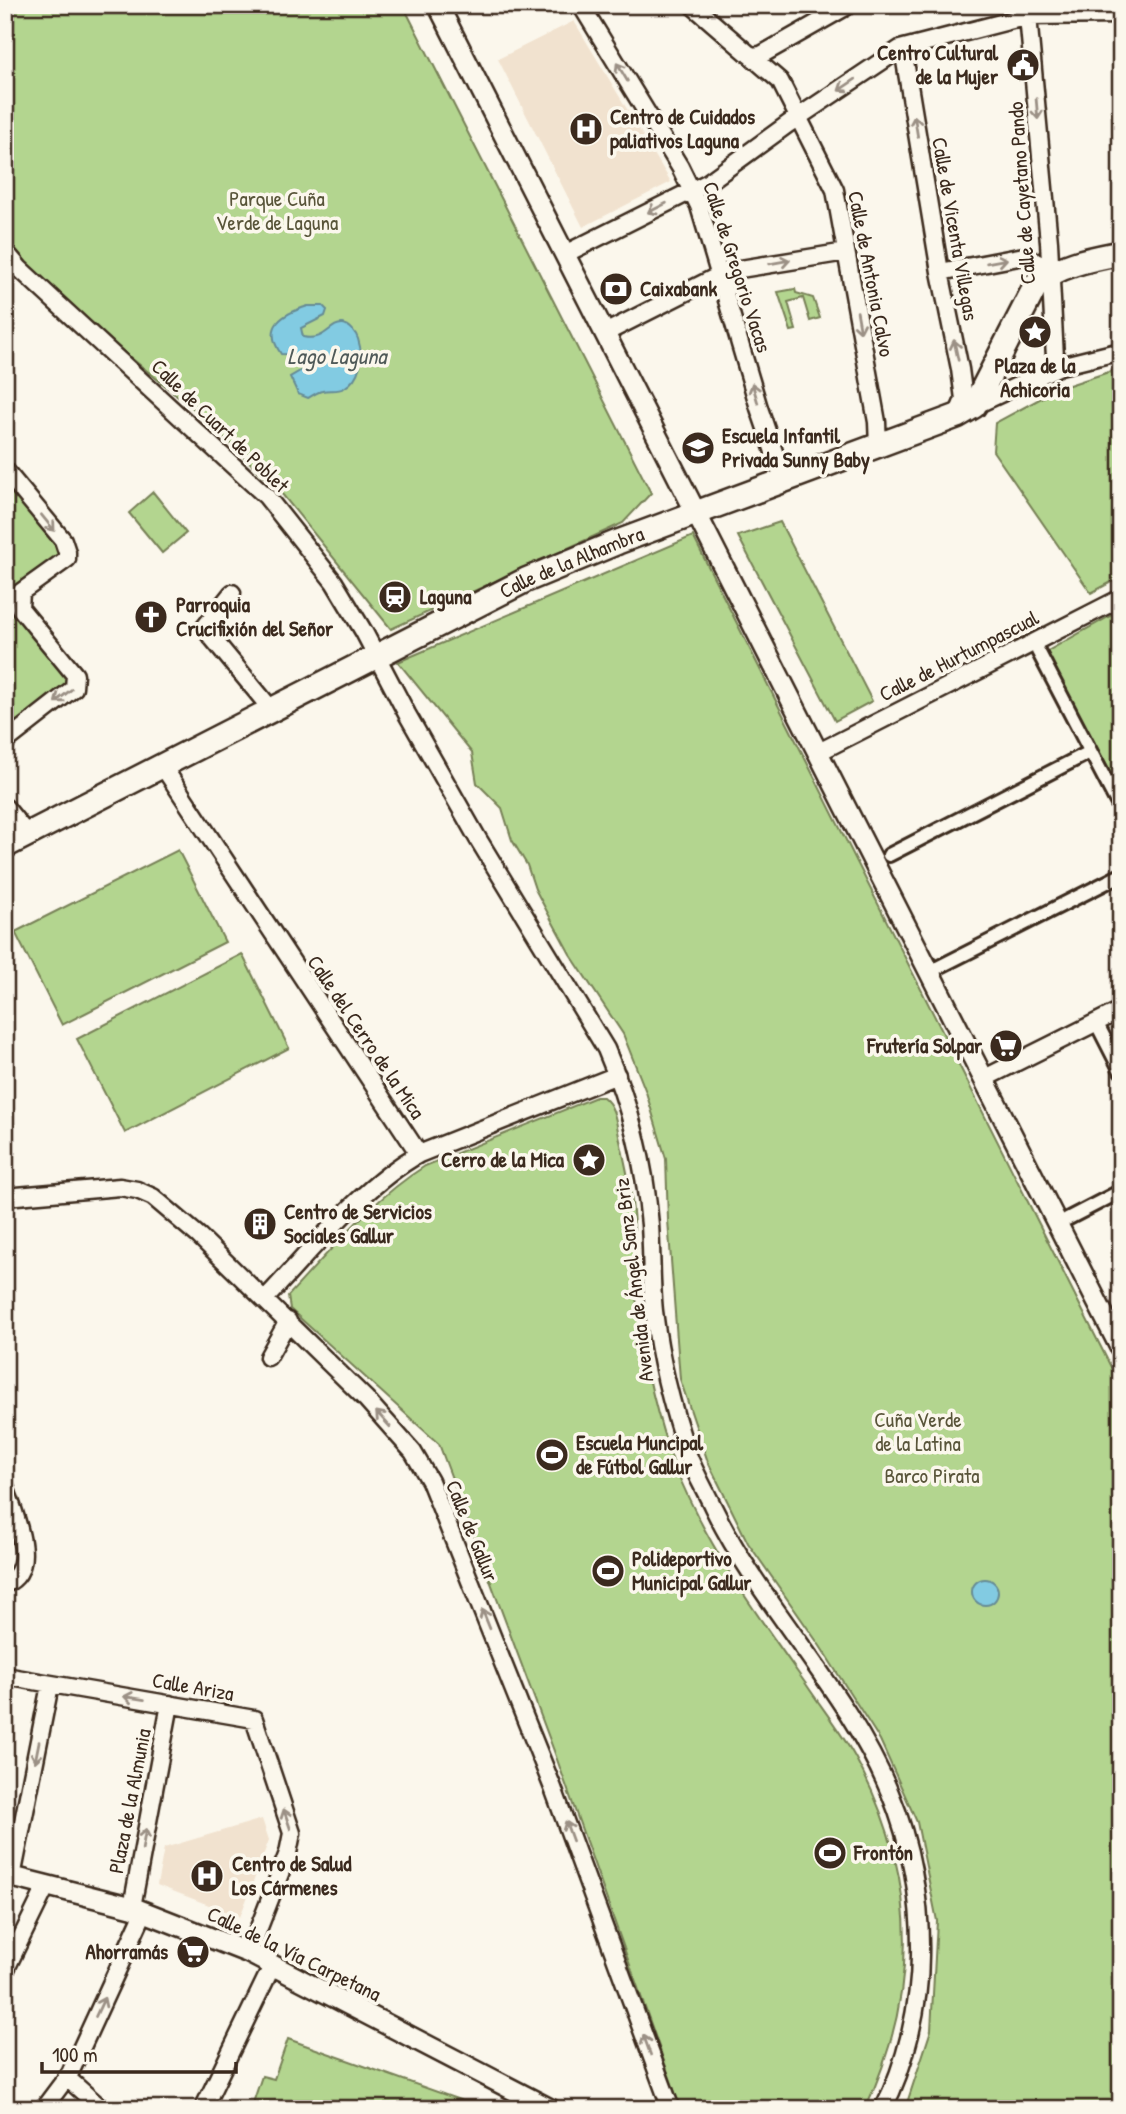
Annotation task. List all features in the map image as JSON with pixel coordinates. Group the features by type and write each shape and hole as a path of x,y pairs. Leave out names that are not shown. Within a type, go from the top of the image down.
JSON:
{"main road":[{"path":"965,411 1037,283 1050,273 1077,263 1121,253"},
{"name":"Calle de la Alhambra","path":"5,846 526,580 618,542 696,515 965,411"}],"street":[{"path":"438,5 1121,1349"},
{"name":"Calle de Gregorio Vacas","path":"581,5 693,191 784,481"},
{"path":"751,56 761,55 849,5"},
{"name":"Calle de Antonia Calvo","path":"698,7 780,81 835,190 877,422 878,446"},
{"path":"565,254 707,183 900,49 1028,16 1121,15"},
{"name":"Calle de Cayetano Pando","path":"1028,16 1049,242 1055,358 1060,366"},
{"name":"Calle de Vicenta Villegas","path":"900,49 905,61 965,411"},
{"name":"Calle de Cuart de Poblet","path":"5,251 20,269 266,495 334,582 377,656"},
{"path":"605,333 734,270 846,252"},
{"path":"940,272 1024,256 1050,273"},
{"name":"Calle de la Alhambra","path":"965,411 1060,366 1121,351"},
{"path":"5,470 63,540 67,559 21,592 20,608 75,676 74,688 5,742"},
{"path":"232,593 204,628 271,709"},
{"name":"Calle de Hurtumpascual","path":"817,752 1121,598"},
{"path":"1038,651 1121,810"},
{"name":"Avenida de Ángel Sanz Briz","path":"377,656 478,839 589,1018 617,1076 636,1133 646,1185 654,1309 666,1383 690,1459 730,1542 760,1590 823,1678 877,1766 902,1827 921,1931 920,1978 901,2063 883,2109"},
{"path":"889,855 1090,752"},
{"name":"Calle del Cerro de la Mica","path":"162,765 419,1154"},
{"path":"5,807 27,834"},
{"path":"939,967 1121,875"},
{"path":"983,1079 1121,1010"},
{"path":"1096,1022 1121,1070"},
{"path":"265,1299 373,1186 395,1168 419,1154 617,1076"},
{"name":"Calle de Gallur","path":"5,1197 120,1186 153,1198 199,1236 288,1321 366,1399 413,1452 430,1481 550,1779 671,2109"},
{"path":"1067,1219 1121,1191"},
{"path":"268,1357 288,1321"},
{"path":"5,1486 24,1548 21,1570 10,1583 5,1584"},
{"name":"Calle Ariza","path":"5,1676 254,1719 292,1833 288,1853 249,1953"},
{"path":"8,1876 50,1685"},
{"name":"Plaza de la Almunia","path":"43,2109 66,2077 138,1909 170,1704"},
{"name":"Calle de la Vía Carpetana","path":"8,1876 138,1909 249,1953 550,2109"},
{"path":"5,1971 47,1885"},
{"path":"203,2109 272,1964"},
{"path":"66,2077 102,2109"}],"shaded area":[{"name":"Centro de Cuidados paliativos Laguna","path":"574,21 671,182 583,227 498,59"},
{"name":"Centro de Salud Los Cármenes","path":"262,1819 269,1840 240,1917 157,1885 164,1848"}],"green space":[{"name":"Parque Cuña Verde de Laguna","path":"5,5 403,5 651,493 623,523 391,629 282,494 199,413 88,323 23,263 5,240"},
{"path":"795,289 796,293 813,298 820,318 810,321 803,298 788,302 796,330 791,331 778,292"},
{"path":"1121,368 1121,577 1091,593 993,451 995,423 1060,388"},
{"path":"5,470 67,552 21,592 20,607 75,675 74,688 5,742"},
{"path":"153,492 186,533 162,553 129,513"},
{"path":"780,522 872,701 835,721 738,536"},
{"name":"Cuña Verde de la Latina","path":"693,536 1121,1387 1121,2109 905,2109 931,2030 937,1921 917,1822 880,1740 820,1646 748,1543 708,1462 680,1379 666,1159 646,1092 623,1034 570,954 551,919 535,889 527,865 512,840 502,808 477,783 472,753 398,662"},
{"path":"1121,610 1121,792 1046,652"},
{"path":"178,850 225,942 62,1025 15,932"},
{"path":"242,954 289,1048 125,1133 77,1039"},
{"name":"Polideportivo Municipal Gallur","path":"596,1097 603,1097 607,1101 616,1120 631,1193 641,1334 657,1409 674,1464 716,1551 855,1757 876,1800 891,1844 901,1888 905,1932 903,1976 896,2020 883,2064 865,2109 681,2109 554,1751 439,1444 290,1309 288,1296 352,1226 405,1179 425,1166"},
{"path":"288,2039 477,2106 476,2109 251,2109 262,2076 274,2079"}],"water":[{"name":"Lago Laguna","path":"308,306 323,306 327,310 325,316 301,328 303,337 317,337 338,324 343,324 356,334 361,353 360,366 350,384 341,389 316,393 308,398 298,394 290,377 312,364 313,358 309,355 281,354 276,344 274,329 283,317"},
{"path":"985,1579 994,1583 998,1592 994,1601 985,1605 976,1601 972,1592 976,1583"}],"place":[{"name":"Centro Cultural de la Mujer","path":"1023,65"},
{"name":"Centro de Cuidados paliativos Laguna","path":"586,129"},
{"name":"Caixabank","path":"616,289"},
{"name":"Plaza de la Achicoria","path":"1035,332"},
{"name":"Escuela Infantil Privada Sunny Baby","path":"698,448"},
{"name":"Laguna","path":"395,597"},
{"name":"Parroquia Crucifixión del Señor","path":"151,617"},
{"name":"Frutería Solpar","path":"1006,1046"},
{"name":"Cerro de la Mica","path":"589,1160"},
{"name":"Centro de Servicios Sociales Gallur","path":"260,1224"},
{"name":"Escuela Muncipal de Fútbol Gallur","path":"552,1455"},
{"name":"Polideportivo Municipal Gallur","path":"608,1571"},
{"name":"Frontón","path":"830,1853"},
{"name":"Centro de Salud Los Cármenes","path":"207,1876"},
{"name":"Ahorramás","path":"193,1952"}],"park label":[{"name":"Barco Pirata","path":"932,1476"}]}
